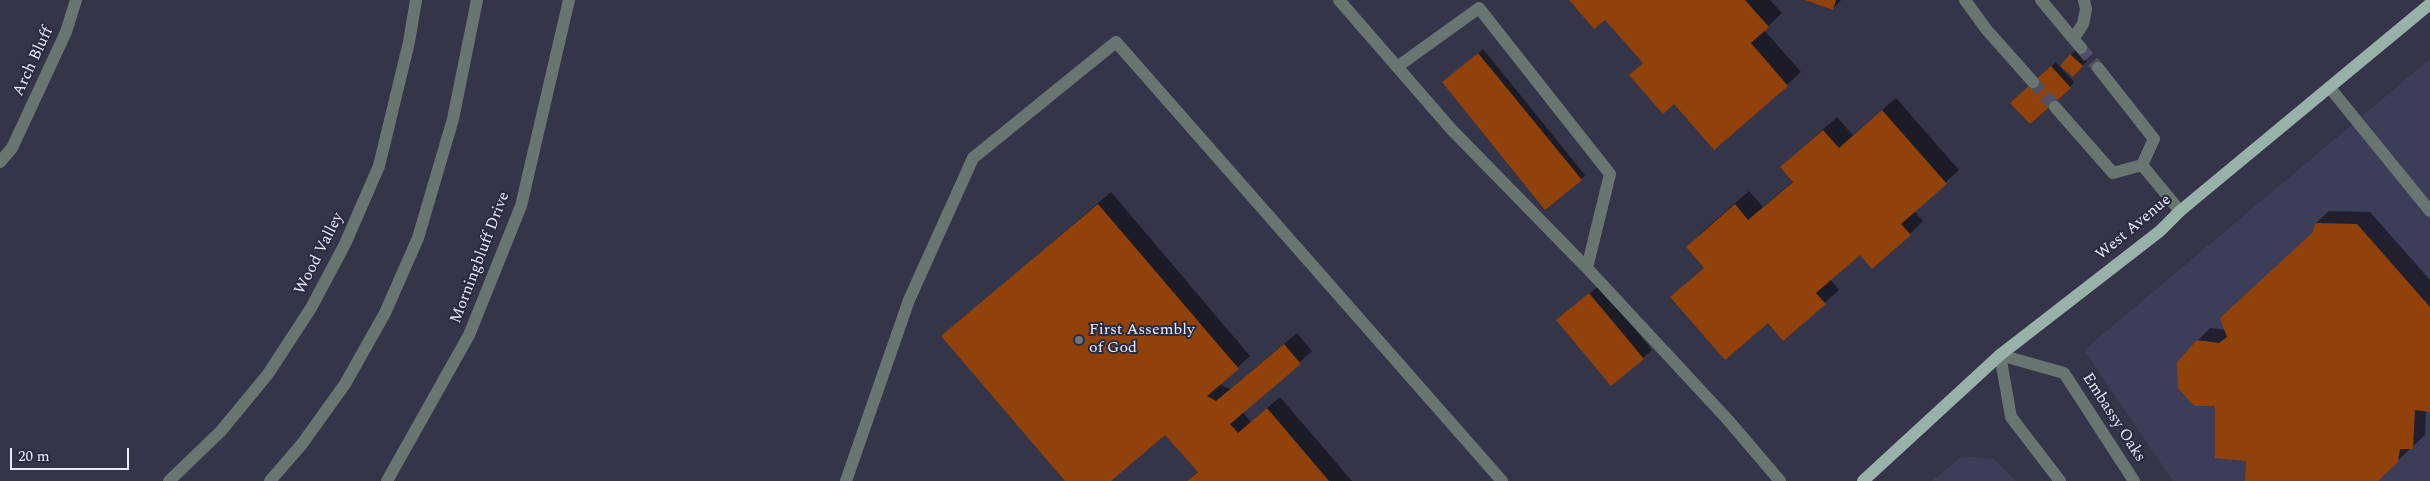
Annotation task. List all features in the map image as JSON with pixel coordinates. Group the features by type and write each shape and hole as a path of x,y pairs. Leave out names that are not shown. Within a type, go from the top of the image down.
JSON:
{"main road":[{"name":"West Avenue","path":"1863,481 2000,355 2160,231 2180,211 2430,4"}],"street":[{"name":"Arch Bluff","path":"0,162 12,148 66,32 76,0"},
{"name":"Wood Valley","path":"169,481 221,431 268,374 311,308 345,244 379,166 409,42 416,0"},
{"path":"270,481 302,444 345,384 385,313 418,238 452,119 478,0"},
{"name":"Morningbluff Drive","path":"387,481 469,335 521,206 568,0"},
{"path":"1339,0 1452,130 1587,268 1728,420 1780,481"},
{"path":"1966,0 1986,29 2033,82"},
{"path":"2041,0 2078,43 2086,9 2084,0"},
{"path":"1398,66 1478,8 1610,174 1587,268"},
{"path":"846,481 909,300 973,158 1116,42 1502,481"},
{"path":"2055,107 2113,173 2142,165 2154,139 2098,68"},
{"path":"2330,88 2430,211"},
{"path":"2142,165 2180,211"},
{"path":"2000,355 2011,417 2060,481"},
{"name":"Embassy Oaks","path":"2000,355 2064,373 2134,481"}],"shaded area":[{"path":"2430,59 2430,481 2173,481 2084,350"},
{"path":"1962,456 1994,459 2016,481 1932,481"}],"building":[{"path":"1569,0 1745,0 1769,27 1751,43 1788,86 1714,150 1674,104 1663,114 1629,75 1643,63 1605,20 1594,29"},
{"path":"1805,0 1836,0 1833,10"},
{"path":"1478,53 1582,180 1545,210 1442,82"},
{"path":"2070,54 2083,66 2073,77 2060,66"},
{"path":"2051,66 2071,88 2030,124 2010,103"},
{"path":"1882,110 1947,184 1901,224 1911,235 1872,269 1860,255 1816,293 1826,304 1783,341 1768,323 1725,360 1670,297 1704,268 1686,247 1735,204 1748,220 1793,182 1780,167 1823,130 1839,148"},
{"name":"First Assembly of God","path":"1098,204 1239,369 1207,396 1216,401 1284,344 1301,364 1230,424 1238,433 1267,408 1329,481 1187,481 1198,472 1165,435 1111,481 1065,481 941,336"},
{"path":"2315,223 2357,224 2430,307 2430,412 2415,410 2413,449 2400,449 2398,462 2378,481 2245,481 2246,461 2215,458 2215,406 2194,406 2178,388 2177,362 2197,340 2219,343 2227,337 2220,318 2313,232"},
{"path":"1589,293 1644,359 1611,386 1556,320"}],"tunnel":[{"path":"2081,48 2098,68"},
{"path":"2033,82 2055,107"}],"place":[{"name":"First Assembly of God","path":"1079,340"}]}
